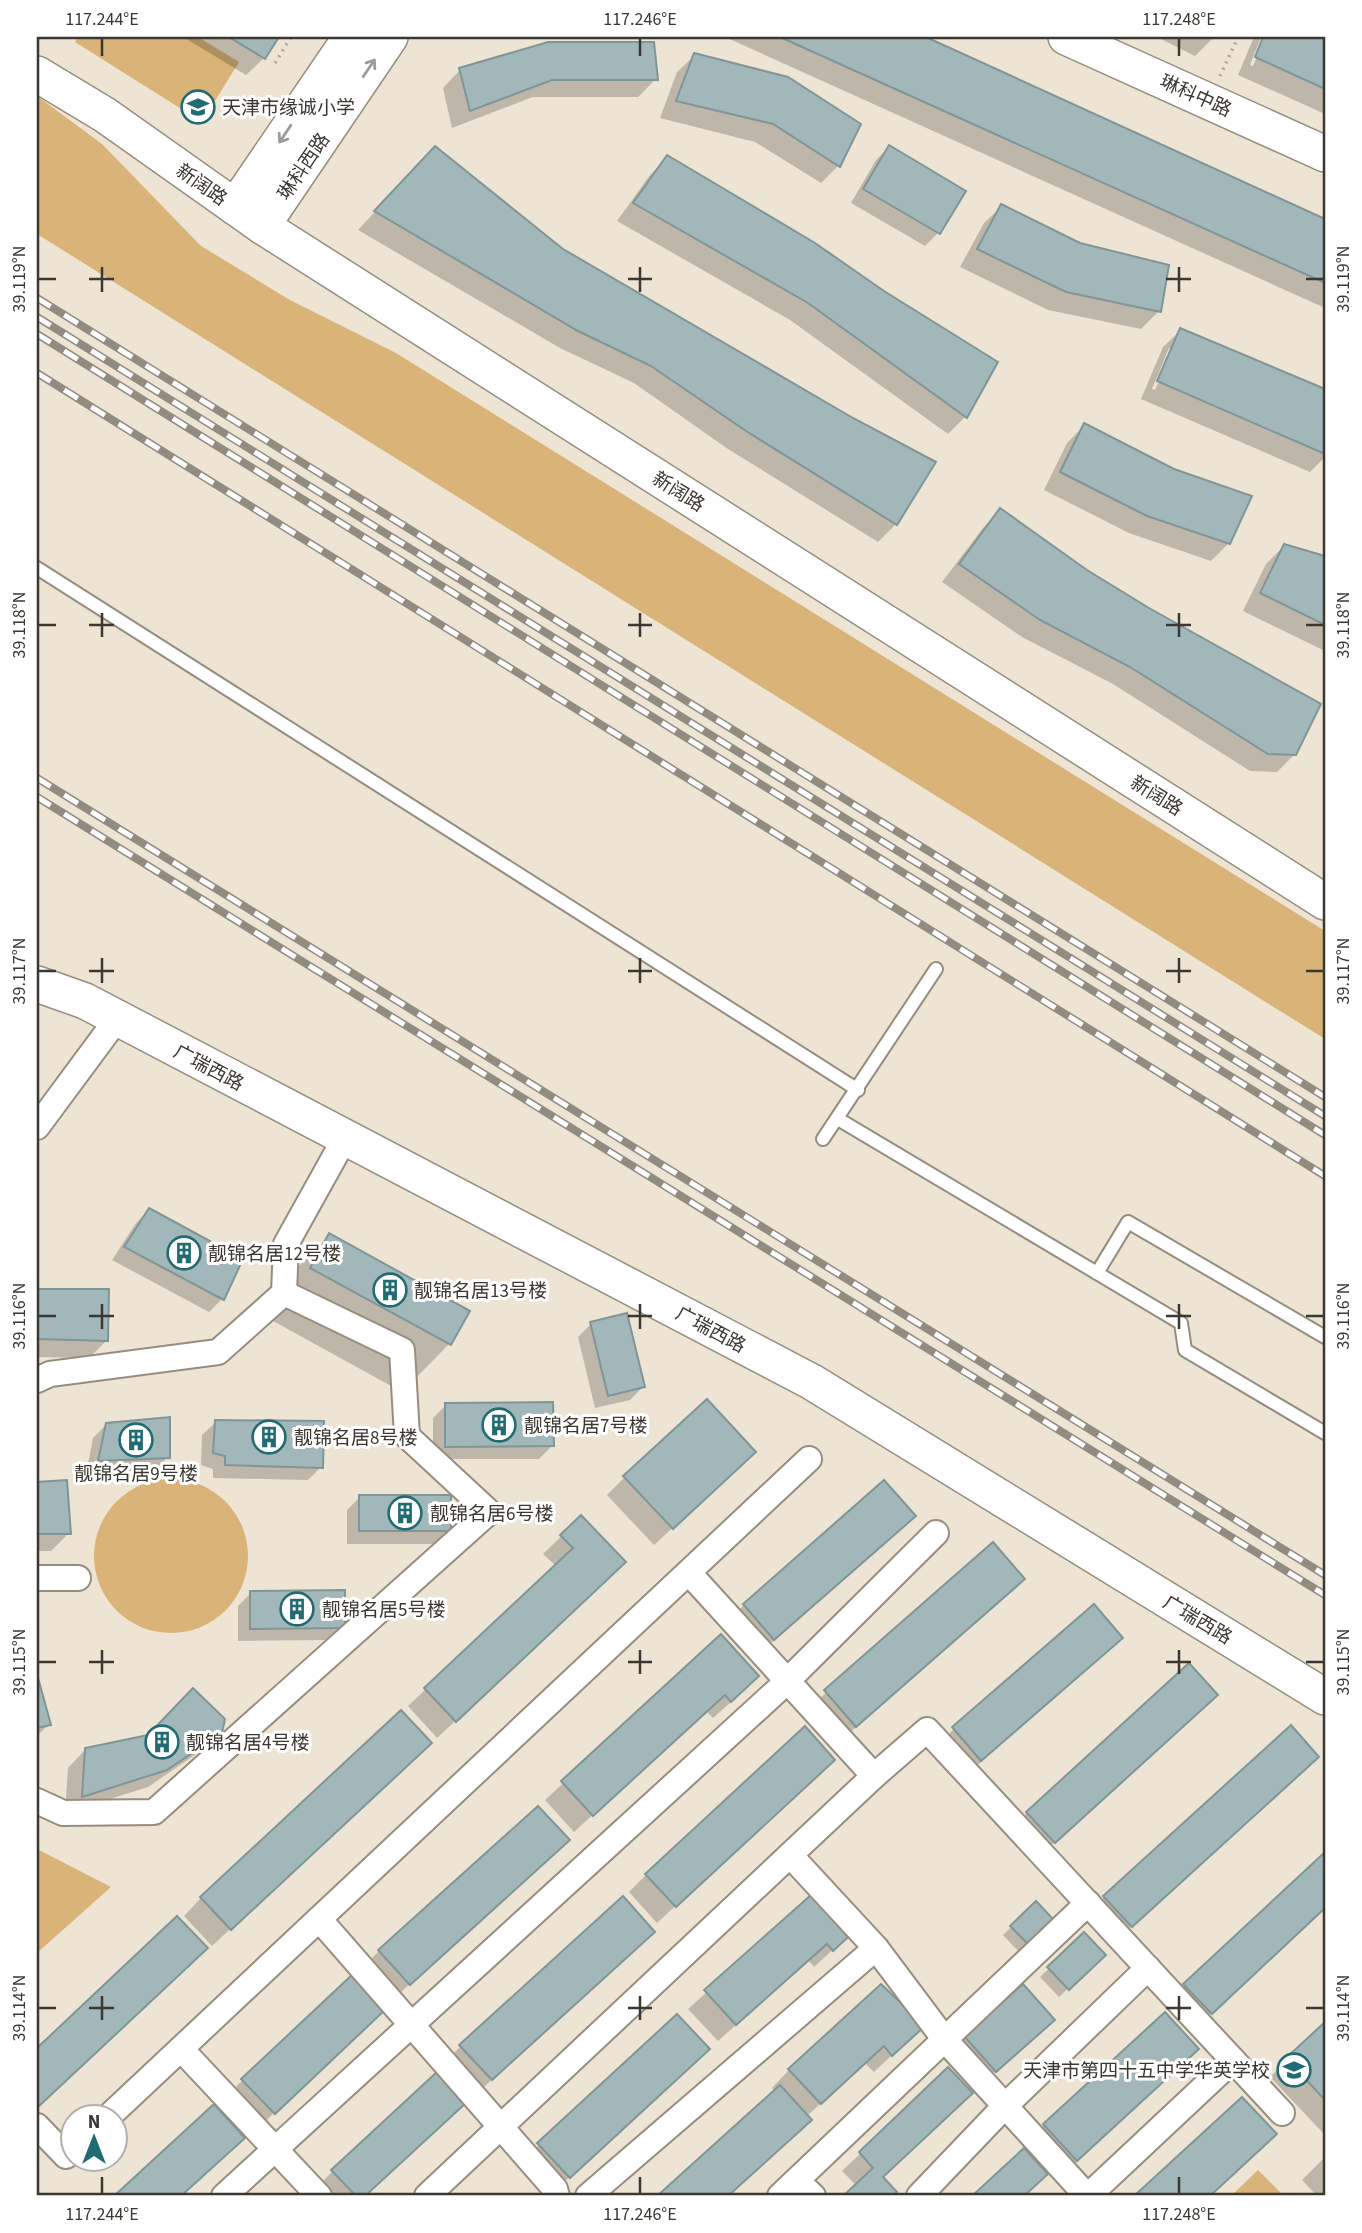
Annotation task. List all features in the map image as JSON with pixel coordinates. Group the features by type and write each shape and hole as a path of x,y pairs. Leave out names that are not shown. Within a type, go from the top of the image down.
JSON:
{"street":[{"name":"琳科西路","path":"249,217 351,37"},
{"name":"琳科西路","path":"249,217 390,37"},
{"name":"琳科中路","path":"1066,37 1325,154"},
{"name":"琳科中路","path":"1096,37 1325,141"},
{"name":"新阔路","path":"37,74 105,115 249,217 1320,888"},
{"name":"广瑞西路","path":"37,984 85,1002 812,1382 1325,1697"},
{"path":"37,1127 117,1019"},
{"path":"37,1380 62,1373 218,1352 284,1293 286,1244 345,1138"},
{"path":"37,1801 63,1813 154,1812 489,1512 407,1436 402,1350 284,1293"},
{"path":"122,2104 810,1459"},
{"path":"224,2196 787,1681 936,1534"},
{"path":"689,1573 874,1776"},
{"path":"37,1578 78,1578"},
{"path":"427,2196 874,1776 927,1730 1282,2113"},
{"path":"790,1855 876,1948 945,2040 1087,2196 1233,2060"},
{"path":"797,2191 945,2040 1088,1903"},
{"path":"319,1919 555,2189 557,2196"},
{"path":"589,2196 876,1948"},
{"path":"919,2196 1005,2106 1148,1968"},
{"path":"181,2049 319,2196"},
{"path":"37,2126 60,2150"}],"lane":[{"path":"37,568 858,1090"},
{"path":"824,1139 936,969"},
{"path":"838,1119 1181,1323 1185,1350 1325,1433"},
{"path":"1097,1273 1128,1222 1325,1337"}],"path":[{"path":"275,63 291,37"},
{"path":"1214,90 1238,37"}],"shaded area":[{"path":"78,37 198,37 239,62 202,122 75,42"},
{"path":"37,96 102,144 201,246 290,300 396,353 1325,931 1325,1039 37,234"},
{"path":"171,1479 200,1485 225,1502 242,1527 248,1556 242,1585 225,1610 200,1627 171,1633 142,1627 117,1610 100,1585 94,1556 100,1527 117,1502 142,1485"},
{"path":"37,1849 111,1887 37,1953"},
{"path":"1258,2170 1284,2196 1231,2196"}],"building":[{"path":"229,37 279,37 265,59"},
{"path":"780,37 926,37 1325,219 1325,283"},
{"path":"1263,37 1325,37 1325,89 1255,57"},
{"path":"548,42 654,42 658,80 552,80 470,111 459,68"},
{"path":"694,53 788,77 861,124 840,167 773,124 676,101"},
{"path":"889,145 966,191 940,234 863,189"},
{"path":"435,146 563,249 853,418 936,462 897,525 746,431 651,366 578,331 374,211"},
{"path":"667,155 815,243 884,291 998,362 967,418 808,303 633,203"},
{"path":"1001,204 1080,243 1169,265 1161,312 1066,292 977,249"},
{"path":"1180,328 1325,389 1325,454 1157,381"},
{"path":"1084,423 1174,469 1252,496 1230,544 1147,516 1060,472"},
{"path":"1000,508 1087,570 1149,608 1321,704 1296,755 1268,754 1130,667 1040,620 959,564"},
{"path":"1284,544 1325,556 1325,625 1260,593"},
{"name":"靓锦名居12号楼","path":"149,1208 243,1259 224,1300 124,1247"},
{"name":"靓锦名居13号楼","path":"329,1233 470,1311 451,1345 310,1268"},
{"path":"37,1289 109,1289 108,1341 37,1339"},
{"path":"627,1313 645,1387 608,1396 590,1322"},
{"path":"707,1399 756,1452 673,1529 623,1476"},
{"name":"靓锦名居7号楼","path":"553,1402 554,1446 445,1447 445,1403"},
{"name":"靓锦名居9号楼","path":"170,1417 170,1458 98,1461 106,1423"},
{"name":"靓锦名居8号楼","path":"215,1420 324,1421 323,1468 225,1465 225,1456 213,1453"},
{"path":"67,1480 71,1534 37,1534 37,1482"},
{"path":"884,1480 916,1516 774,1640 743,1604"},
{"name":"靓锦名居6号楼","path":"359,1495 451,1495 451,1531 359,1531"},
{"path":"581,1515 626,1562 456,1722 424,1688 573,1548 560,1535"},
{"path":"993,1542 1025,1579 856,1727 824,1690"},
{"name":"靓锦名居5号楼","path":"345,1590 345,1628 250,1629 250,1591"},
{"path":"1094,1604 1123,1638 981,1761 952,1727"},
{"path":"721,1634 759,1676 731,1702 725,1695 593,1816 561,1781"},
{"path":"1189,1663 1218,1695 1055,1843 1026,1812"},
{"path":"37,1674 51,1725 37,1728"},
{"name":"靓锦名居4号楼","path":"193,1688 225,1719 222,1733 167,1770 82,1797 85,1748 148,1735"},
{"path":"401,1710 432,1743 231,1930 200,1897"},
{"path":"1291,1725 1319,1757 1132,1927 1103,1896"},
{"path":"805,1726 835,1760 676,1907 645,1874"},
{"path":"538,1806 570,1840 410,1985 378,1950"},
{"path":"1325,1852 1325,1908 1212,2014 1183,1984"},
{"path":"820,1887 857,1929 833,1951 827,1944 736,2025 704,1990"},
{"path":"623,1896 655,1932 492,2080 459,2045"},
{"path":"1036,1901 1053,1919 1028,1944 1010,1926"},
{"path":"177,1916 208,1948 37,2108 37,2048"},
{"path":"1084,1932 1106,1955 1069,1990 1047,1967"},
{"path":"353,1974 386,2009 275,2114 241,2079"},
{"path":"881,1984 925,2026 892,2056 884,2046 821,2104 788,2069"},
{"path":"1023,1984 1055,2020 996,2072 964,2036"},
{"path":"1165,2012 1199,2049 1077,2161 1043,2124"},
{"path":"677,2014 710,2049 570,2178 537,2143"},
{"path":"1325,2022 1325,2100 1286,2058"},
{"path":"948,2067 973,2093 883,2177 897,2192 892,2196 843,2196 873,2168 859,2152"},
{"path":"437,2072 466,2103 365,2196 356,2196 331,2170"},
{"path":"780,2085 812,2120 728,2196 657,2196"},
{"path":"1242,2097 1277,2134 1210,2196 1134,2196"},
{"path":"214,2104 245,2138 181,2196 114,2196"},
{"path":"1024,2148 1048,2174 1024,2196 972,2196"}],"railway":[{"path":"37,298 1325,1097"},
{"path":"37,317 1325,1116"},
{"path":"37,334 1325,1135"},
{"path":"37,373 1325,1176"},
{"path":"37,778 1325,1575"},
{"path":"37,797 1325,1595"}],"place":[{"name":"天津市缘诚小学","path":"198,107"},
{"name":"靓锦名居12号楼","path":"184,1253"},
{"name":"靓锦名居13号楼","path":"390,1290"},
{"name":"靓锦名居7号楼","path":"499,1425"},
{"name":"靓锦名居8号楼","path":"269,1437"},
{"name":"靓锦名居9号楼","path":"136,1440"},
{"name":"靓锦名居6号楼","path":"405,1513"},
{"name":"靓锦名居5号楼","path":"297,1609"},
{"name":"靓锦名居4号楼","path":"162,1742"},
{"name":"天津市第四十五中学华英学校","path":"1294,2070"}]}
